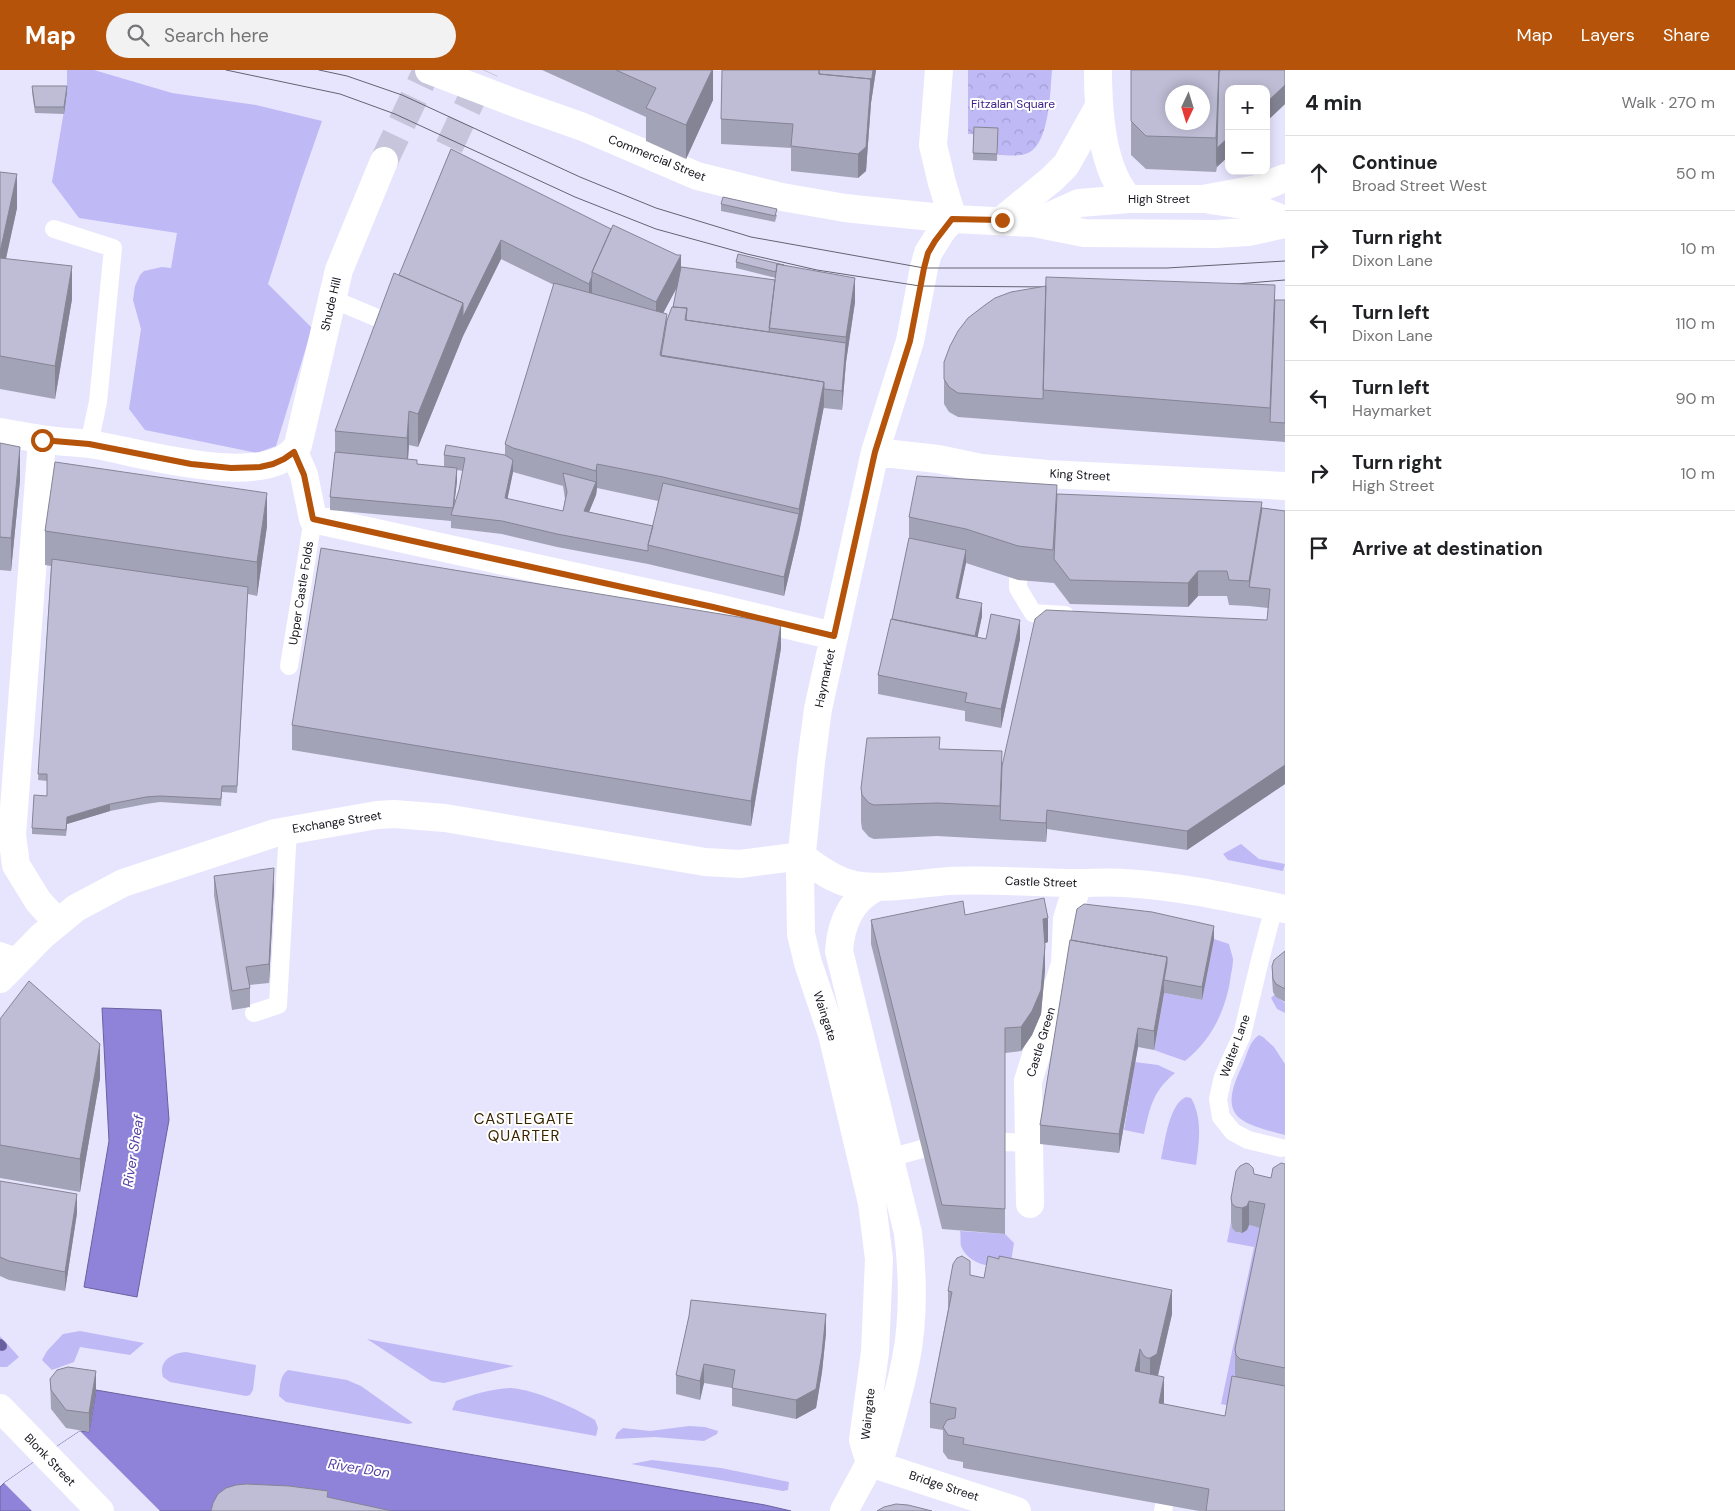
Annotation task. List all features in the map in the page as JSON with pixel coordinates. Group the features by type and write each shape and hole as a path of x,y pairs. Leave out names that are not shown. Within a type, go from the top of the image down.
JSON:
{"street":[{"name":"Commercial Street","path":"430,70 583,128 696,176 782,197 845,208 952,219"},
{"path":"939,70 934,145 952,219"},
{"path":"1098,70 1098,108 1105,145 1120,189 1130,199"},
{"path":"1002,220 1066,165 1098,108"},
{"name":"Shude Hill","path":"294,452 301,434 340,270 384,161"},
{"path":"1203,199 1257,189 1285,178"},
{"name":"High Street","path":"1034,223 1079,203 1130,199 1203,199 1250,206 1285,220"},
{"name":"High Street","path":"952,219 1034,223 1084,233 1103,234 1248,232 1285,224"},
{"name":"Haymarket","path":"802,856 818,709 875,452 910,341 928,253 943,229 952,219"},
{"path":"0,432 42,440 89,444 190,470 260,467 284,459 294,452 304,475 313,519 713,607 834,636"},
{"path":"42,440 12,835 16,865 38,901 58,923"},
{"name":"King Street","path":"875,452 938,460 1033,477 1285,486"},
{"name":"Exchange Street","path":"0,979 10,954 58,923 76,908 123,883 288,830 377,814 445,818 705,862 740,864 802,856"},
{"name":"Castle Street","path":"802,856 817,868 833,877 854,884 877,887 950,881 1122,882 1206,892 1280,908"},
{"name":"Waingate","path":"802,856 800,881 801,934 808,963 834,1043 872,1203 879,1259 875,1352 863,1440 870,1463 882,1452 890,1425 906,1357 912,1294 908,1233 839,952 841,932 849,911 865,892 877,887"},
{"name":"Castle Green","path":"1030,1204 1028,1081 1065,964 1067,919 1078,883"},
{"name":"Blonk Street","path":"0,1408 100,1511"},
{"path":"844,1511 870,1463"},
{"name":"Bridge Street","path":"870,1463 989,1505"}],"lane":[{"path":"54,229 113,248 98,402 89,444"},
{"path":"332,299 387,322"},
{"name":"Upper Castle Folds","path":"289,666 313,519"},
{"path":"1018,580 1018,588 1033,614 1081,616"},
{"path":"254,1013 278,1005 288,830"},
{"name":"Walter Lane","path":"1280,908 1260,960 1242,1035 1223,1077 1218,1100 1221,1117 1233,1132 1248,1140 1281,1148"},
{"path":"889,1158 922,1149 1005,1142 1029,1143"}],"green space":[{"path":"67,70 94,70 172,93 256,105 322,121 268,284 312,328 276,446 257,453 145,430 129,409 141,329 133,300 135,286 144,271 162,267 171,268 177,233 79,218 52,182 67,93"},
{"name":"Fitzalan Square","path":"968,70 1052,70 1048,116 1045,128 1041,139 1028,153 1013,156 998,155 998,135 968,134"},
{"path":"1241,844 1259,859 1285,864 1283,871 1228,860 1223,854"},
{"path":"1214,939 1229,944 1233,959 1226,999 1217,1022 1195,1053 1185,1061 1154,1050 1164,993 1202,1000"},
{"path":"1275,994 1285,1003 1285,1013 1277,1009 1271,998"},
{"path":"1259,1035 1274,1047 1285,1064 1285,1135 1245,1122 1237,1116 1232,1108 1235,1083 1251,1045"},
{"path":"1135,1062 1158,1065 1175,1073 1157,1093 1148,1116 1144,1134 1124,1130"},
{"path":"1186,1097 1191,1098 1199,1122 1196,1165 1161,1159 1166,1134 1175,1107"},
{"path":"1231,1222 1232,1228 1239,1233 1247,1230 1249,1225 1265,1229 1235,1374 1231,1406 1221,1404 1254,1247 1227,1242"},
{"path":"960,1231 1005,1234 1014,1243 1010,1268 982,1264 970,1258 961,1246"},
{"path":"80,1331 144,1343 130,1355 80,1347 74,1362 52,1370 42,1360 47,1351 63,1334"},
{"path":"0,1336 19,1357 7,1367 0,1367"},
{"path":"367,1339 514,1366 444,1383 431,1381"},
{"path":"186,1352 256,1365 253,1390 250,1395 246,1396 170,1382 163,1377 164,1362 171,1356"},
{"path":"288,1370 347,1380 361,1386 413,1423 408,1424 286,1402 279,1396 282,1378"},
{"path":"511,1388 532,1392 554,1400 595,1420 598,1428 596,1436 452,1410 456,1401 463,1398"},
{"path":"689,1426 705,1427 718,1431 717,1434 704,1441 655,1437 615,1439 617,1433 623,1428 650,1431"},
{"path":"652,1460 721,1468 789,1482 788,1490 783,1491 631,1464"}],"water":[{"name":"River Sheaf","path":"102,1008 161,1010 169,1120 137,1297 84,1287 109,1141"},
{"name":"River Don","path":"96,1390 791,1511 0,1511 0,1487 4,1483 80,1431 89,1432"}],"pier":[{"path":"80,1431 160,1511 32,1511 4,1483"}],"building":[{"path":"616,70 712,70 686,125 646,108 656,88"},
{"path":"722,70 819,70 819,74 871,79 866,147 858,154 791,146 793,124 721,119"},
{"path":"819,70 873,70 871,84 871,79 819,74"},
{"path":"1131,70 1219,70 1216,138 1146,136 1131,121"},
{"path":"1221,70 1285,70 1285,85 1270,99 1270,85 1225,85 1225,141 1217,148 1219,72"},
{"path":"32,86 67,86 64,107 35,107"},
{"path":"974,127 998,128 997,154 973,153"},
{"path":"451,149 611,229 592,272 589,284 501,240 463,317 463,303 399,275"},
{"path":"0,172 17,174 0,252"},
{"path":"723,197 777,209 775,216 721,204"},
{"path":"613,225 677,255 681,255 656,302 592,272"},
{"path":"738,254 784,265 777,264 776,272 736,262"},
{"path":"0,258 72,266 55,366 0,356"},
{"path":"777,264 855,278 846,337 769,328"},
{"path":"681,267 775,280 769,332 686,320 687,308 673,307"},
{"path":"394,273 463,303 418,414 409,411 407,438 335,431"},
{"path":"1046,277 1275,285 1270,408 1043,390"},
{"path":"554,283 667,314 660,355 824,382 799,509 663,477 597,464 596,471 513,448 505,444"},
{"path":"1046,286 1043,399 958,393 949,387 944,379 944,362 958,331 968,318 995,298 1011,292"},
{"path":"1275,300 1285,300 1285,423 1270,422"},
{"path":"672,307 687,308 685,320 846,343 842,391 824,389 824,382 661,356 667,320"},
{"path":"0,443 20,447 11,538 0,537"},
{"path":"446,445 505,455 513,460 505,498 563,511 567,492 563,473 596,482 584,511 653,526 648,551 557,534 502,521 451,515 459,490 465,458 444,455"},
{"path":"335,452 417,460 417,464 457,468 453,508 330,497"},
{"path":"55,462 267,493 257,562 45,531"},
{"path":"917,476 1057,485 1053,550 1018,546 966,529 909,517"},
{"path":"663,483 799,514 784,577 648,545"},
{"path":"1057,494 1262,502 1249,581 1229,580 1227,571 1198,571 1188,583 1070,580 1054,559"},
{"path":"1262,508 1285,511 1285,765 1187,831 1047,810 1046,823 1000,820 1002,766 1035,619 1046,610 1267,620 1270,589 1249,587"},
{"path":"909,538 966,550 956,598 982,603 975,636 892,619"},
{"path":"321,548 781,624 751,801 292,725"},
{"path":"52,559 248,587 237,786 222,786 221,799 146,797 110,804 67,817 66,830 32,828 34,795 47,796 47,774 38,774"},
{"path":"991,614 1020,620 1001,709 965,702 967,693 878,675 891,619 986,639"},
{"path":"940,737 939,749 1002,751 1000,806 937,803 874,805 869,803 862,795 861,788 867,738"},
{"path":"274,868 269,964 246,967 250,988 232,991 214,876"},
{"path":"1044,898 1048,918 1043,919 1045,946 1041,990 1032,1011 1021,1027 1005,1028 1005,1209 942,1205 871,920 963,901 965,915"},
{"path":"1084,904 1152,912 1214,926 1202,987 1164,980 1167,957 1071,940 1077,909"},
{"path":"1070,940 1167,957 1154,1031 1138,1028 1119,1134 1040,1125"},
{"path":"1285,951 1285,989 1276,984 1273,979 1272,966 1274,960"},
{"path":"29,981 100,1044 80,1159 0,1145 0,1019"},
{"path":"1246,1163 1253,1168 1254,1174 1271,1178 1273,1168 1281,1163 1285,1164 1285,1368 1240,1359 1236,1355 1235,1349 1265,1204 1249,1201 1247,1206 1242,1208 1232,1204 1231,1198 1236,1171"},
{"path":"0,1181 77,1194 65,1272 9,1261 0,1257"},
{"path":"962,1256 970,1261 970,1275 984,1278 988,1256 999,1259 999,1256 1172,1290 1157,1354 1147,1358 1140,1349 1135,1371 1164,1377 1159,1403 1225,1416 1232,1376 1285,1386 1285,1511 1206,1511 1209,1489 963,1444 964,1438 948,1435 943,1427 947,1420 955,1418 956,1408 930,1403 952,1292 948,1291 953,1264 957,1258"},
{"path":"691,1300 826,1314 816,1389 796,1400 732,1388 735,1370 704,1364 700,1381 676,1375"},
{"path":"68,1367 96,1371 89,1413 66,1410 51,1390 50,1379 57,1370"},
{"path":"246,1484 289,1486 328,1491 327,1497 392,1511 211,1511 218,1494 226,1488"},
{"path":"896,1504 908,1505 932,1511 877,1511"}],"tunnel":[{"path":"384,161 427,70"},
{"path":"449,147 485,70"}],"tram line":[{"path":"226,70 340,94 395,114 575,197 656,229 747,254 817,270 920,286 1052,287"},
{"path":"319,70 347,76 402,95 580,177 656,208 751,237 924,268 1167,268 1285,261"},
{"path":"1224,285 1285,280"}],"district":[{"name":"CASTLEGATE QUARTER","path":"524,1128"}],"route":[{"path":"42,440 89,444 191,464 231,468 260,467 273,464 294,452 304,475 313,519 713,607 834,636 875,452 910,341 928,253 943,229 952,219 1002,220"}]}
